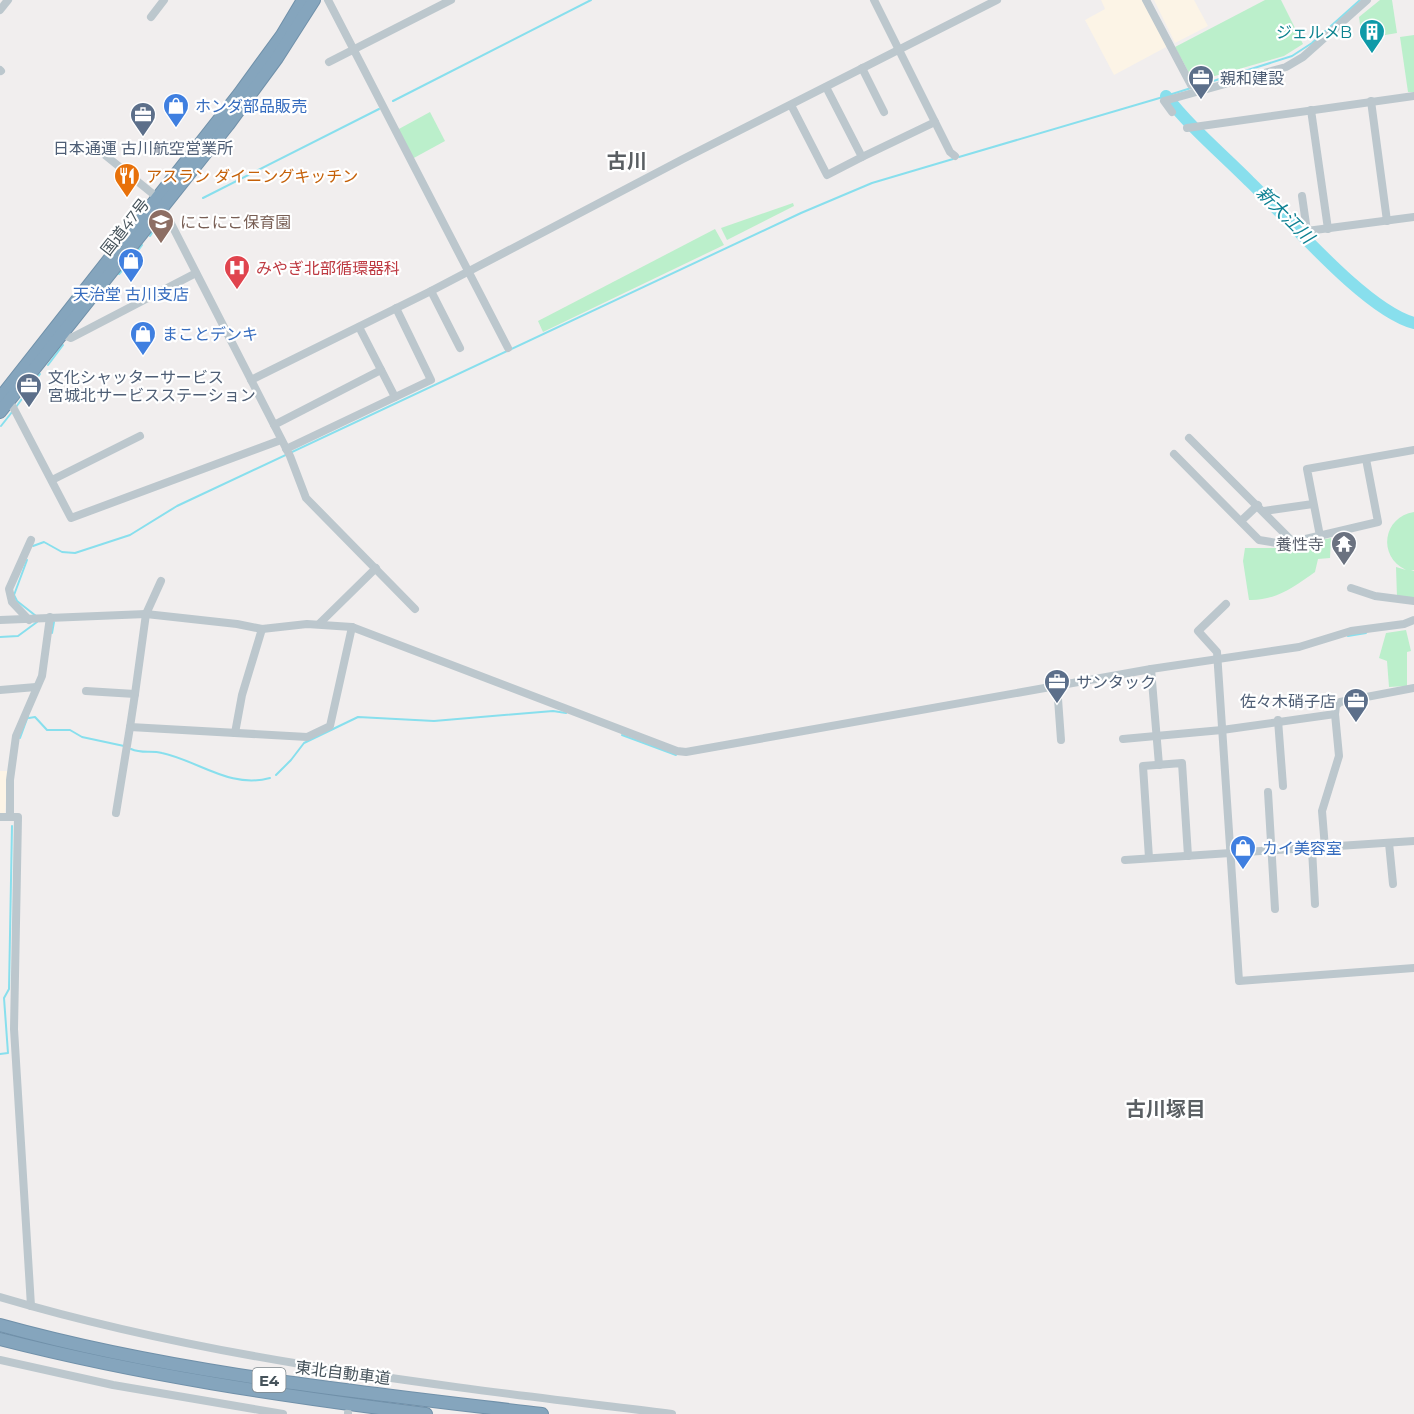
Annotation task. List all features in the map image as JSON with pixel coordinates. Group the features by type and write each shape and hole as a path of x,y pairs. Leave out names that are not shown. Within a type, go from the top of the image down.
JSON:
{"highway":[{"name":"国道47号","path":"2,405 62,334 282,35 303,0"},
{"name":"国道47号","path":"2,405 160,202 277,58 314,0"},
{"name":"東北自動車道","path":"0,1323 21,1331 118,1354 231,1374 542,1414"},
{"name":"東北自動車道","path":"0,1339 110,1365 229,1388 426,1414"}],"street":[{"path":"0,10 8,0"},
{"path":"151,17 164,0"},
{"path":"328,0 508,348"},
{"path":"329,62 451,0"},
{"path":"874,0 935,122 955,156"},
{"path":"251,380 431,291 997,0"},
{"path":"1146,0 1191,85"},
{"path":"1168,107 1182,98 1286,67 1303,57 1367,0"},
{"path":"862,68 884,112"},
{"path":"826,87 862,157"},
{"path":"1190,127 1414,96"},
{"path":"1371,101 1387,221"},
{"path":"791,105 827,175 935,122"},
{"path":"1311,110 1328,229"},
{"path":"100,151 160,202 288,452 306,498 415,609"},
{"path":"1302,196 1307,231 1414,216"},
{"path":"62,334 71,338 196,273"},
{"path":"431,291 460,348"},
{"path":"288,452 431,380 396,308"},
{"path":"359,327 395,397"},
{"path":"274,425 381,370"},
{"path":"2,405 13,407 71,518 281,440"},
{"path":"52,480 140,436"},
{"path":"1190,438 1293,542"},
{"path":"1320,536 1307,469 1414,450"},
{"path":"1174,454 1266,543 1293,542 1378,522 1366,459"},
{"path":"1241,521 1261,508 1313,504"},
{"path":"31,540 9,589 12,602 34,619"},
{"path":"320,624 376,568"},
{"path":"116,813 146,614 161,581"},
{"path":"1351,588 1375,596 1414,600"},
{"path":"1226,604 1198,631 1217,652 1239,981 1414,968"},
{"path":"0,620 146,614 262,629 320,624 352,627 677,751 705,749 1151,669 1299,647 1334,635 1404,624 1414,620"},
{"path":"10,816 10,780 16,736 45,660 50,617"},
{"path":"130,727 307,737 330,726 352,627"},
{"path":"235,733 242,695 262,629"},
{"path":"1151,669 1159,765"},
{"path":"1057,685 1061,740"},
{"path":"0,690 36,687"},
{"path":"1325,848 1322,811 1339,756 1336,706 1340,702 1414,688"},
{"path":"86,691 135,694"},
{"path":"1122,739 1222,730 1278,720 1335,714"},
{"path":"1278,720 1283,786"},
{"path":"1149,858 1143,766 1182,763 1188,856"},
{"path":"1268,792 1275,909"},
{"path":"0,817 18,817 14,1029 31,1306"},
{"path":"1125,860 1414,841"},
{"path":"1389,843 1393,884"},
{"path":"1312,849 1315,904"},
{"path":"0,1297 208,1349 352,1377 672,1414"},
{"path":"0,1360 113,1385 283,1414"}],"shaded area":[{"path":"1101,0 1143,0 1168,46 1114,75 1085,20 1105,9"},
{"path":"1154,0 1194,0 1208,26 1175,43"},
{"path":"0,771 8,771 5,813 0,813"}],"green space":[{"path":"1265,0 1281,0 1303,44 1284,56 1194,82 1175,47"},
{"path":"1380,0 1392,0 1397,33 1362,39 1359,17"},
{"path":"1414,35 1414,92 1408,92 1400,37"},
{"path":"430,112 445,141 412,159 397,130"},
{"path":"793,203 794,206 727,240 721,228"},
{"path":"715,229 724,245 543,332 538,321"},
{"path":"1414,512 1414,570 1411,570 1414,571 1414,599 1397,597 1396,567 1406,570 1391,556 1388,538 1390,529 1396,521"},
{"path":"1331,538 1330,558 1318,559 1315,572 1276,596 1249,600 1243,561 1245,548 1281,548"},
{"path":"1406,630 1411,651 1407,652 1407,686 1389,687 1387,661 1379,658 1386,633"}],"waterway":[{"path":"393,101 591,0"},
{"path":"1169,95 1292,56 1312,43 1360,0"},
{"name":"新大江川","path":"1166,96 1195,129 1328,261 1373,301 1394,315 1414,323"},
{"path":"959,157 1163,97"},
{"path":"203,198 379,109"},
{"path":"33,546 44,542 62,552 75,553 130,535 177,506 801,213 872,183 953,159"},
{"path":"150,236 154,230"},
{"path":"134,256 142,245"},
{"path":"119,274 128,264"},
{"path":"48,365 63,345"},
{"path":"16,407 40,374"},
{"path":"1,426 12,412"},
{"path":"27,560 14,595 17,601 36,616"},
{"path":"0,637 18,636 37,622"},
{"path":"52,633 54,622"},
{"path":"1348,636 1366,633"},
{"path":"276,775 304,743 358,717 434,721 553,711 566,713"},
{"path":"20,738 28,716"},
{"path":"29,718 35,717 47,730 70,730 82,737 124,746"},
{"path":"622,735 676,755"},
{"path":"131,749 162,753 241,780 270,778"},
{"path":"0,1054 8,1053 4,998 9,989 12,826"}],"place":[{"name":"ジェルメB","path":"1372,55"},
{"name":"親和建設","path":"1201,101"},
{"name":"ホンダ部品販売","path":"176,129"},
{"name":"日本通運 古川航空営業所","path":"143,138"},
{"name":"アスラン ダイニングキッチン","path":"127,199"},
{"name":"にこにこ保育園","path":"161,245"},
{"name":"天治堂 古川支店","path":"131,284"},
{"name":"みやぎ北部循環器科","path":"237,291"},
{"name":"まことデンキ","path":"143,357"},
{"name":"文化シャッターサービス 宮城北サービスステーション","path":"29,409"},
{"name":"養性寺","path":"1344,567"},
{"name":"サンタック","path":"1057,705"},
{"name":"佐々木硝子店","path":"1356,724"},
{"name":"カイ美容室","path":"1243,871"}],"district":[{"name":"古川","path":"627,161"},
{"name":"古川塚目","path":"1166,1109"}]}
